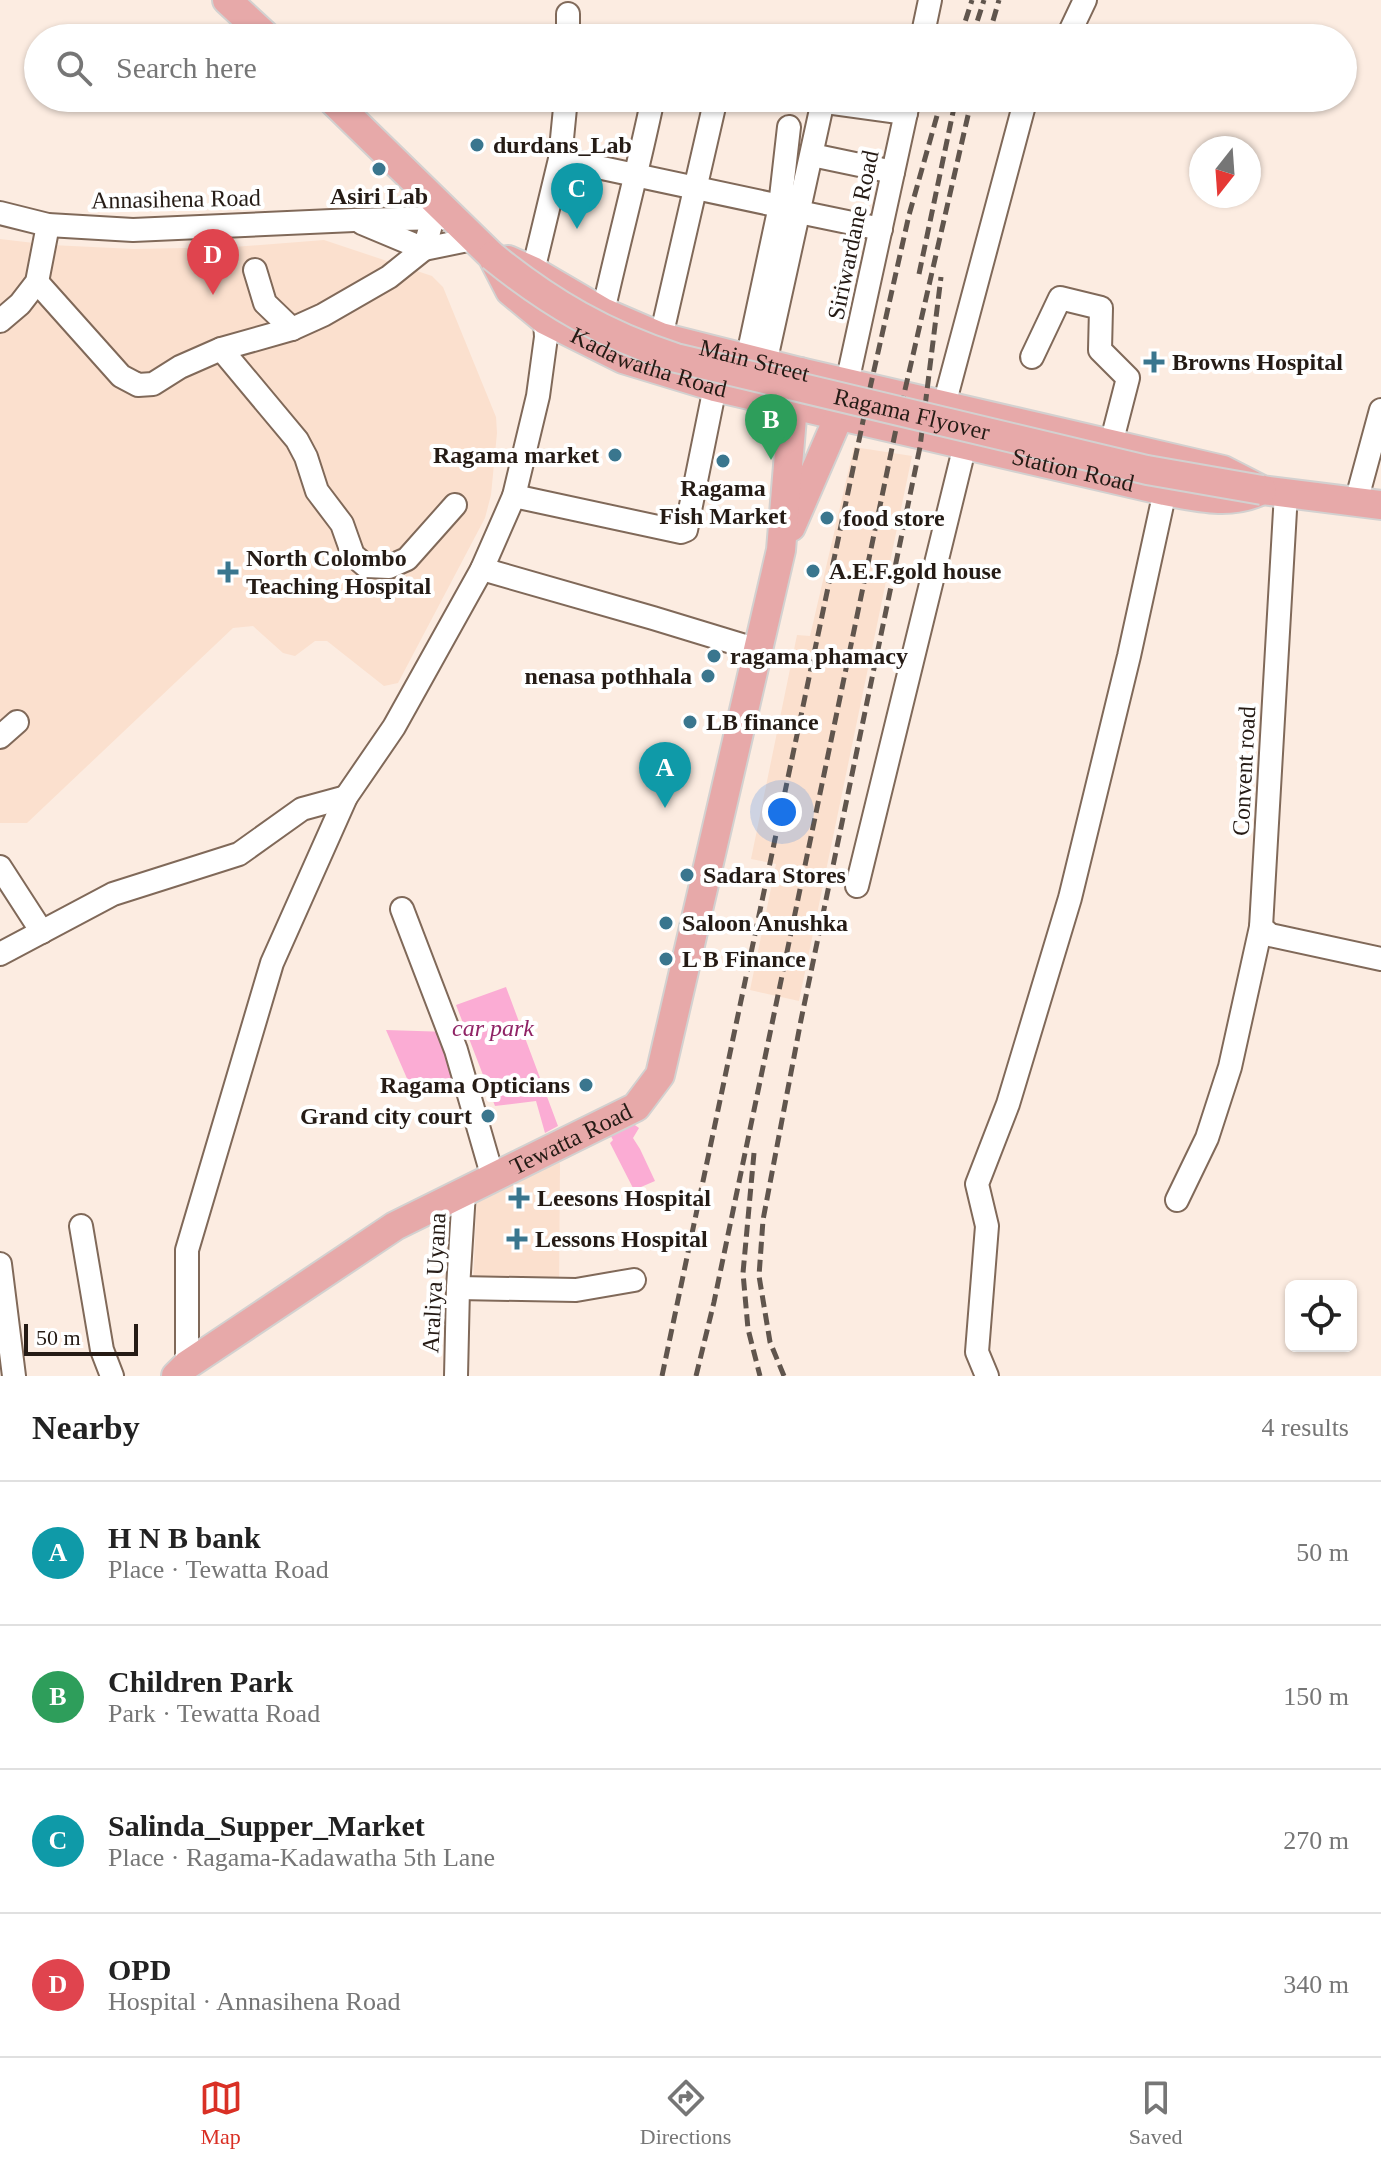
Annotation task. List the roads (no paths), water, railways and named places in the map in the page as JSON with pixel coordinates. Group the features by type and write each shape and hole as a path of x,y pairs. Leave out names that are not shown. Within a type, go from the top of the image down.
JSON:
{"main road":[{"path":"227,0 253,24"},
{"path":"344,112 463,232"},
{"name":"Main Street","path":"463,232 603,312 661,337 756,362 1223,470 1274,491"},
{"name":"Kadawatha Road","path":"463,232 510,291 545,320 623,359 715,387 839,416"},
{"name":"Ragama Flyover","path":"463,232 540,293 573,314 634,343 676,358 1147,470 1369,504"},
{"name":"Tewatta Road","path":"182,1371 395,1226 636,1107 660,1075 781,550 793,405 800,372"},
{"name":"Tewatta Road","path":"781,550 839,416 847,383"},
{"name":"Station Road","path":"839,416 1213,500 1274,491"}],"street":[{"path":"925,24 930,0"},
{"path":"1074,24 1085,0"},
{"path":"568,14 568,24"},
{"path":"533,271 560,159 565,112"},
{"path":"603,312 650,112"},
{"path":"661,337 713,112"},
{"path":"756,362 790,209 812,155 821,112"},
{"name":"Siriwardane Road","path":"847,383 906,112"},
{"path":"944,405 1022,112"},
{"path":"789,127 790,209"},
{"path":"812,155 893,172"},
{"path":"560,159 881,229"},
{"name":"Annasihena Road","path":"0,213 48,225 133,230 354,220 463,232"},
{"name":"Annasihena Road","path":"354,220 424,249"},
{"path":"0,321 20,304 37,282 48,225"},
{"path":"37,282 121,376 138,385 153,384 180,367 221,349 292,329 323,315 377,284 424,249 463,232 463,241 424,249"},
{"path":"255,270 265,303 292,329"},
{"path":"1032,357 1060,298 1101,308 1100,350 1128,378 1111,444"},
{"path":"182,1371 187,1250 272,963 346,797 394,727 482,569 514,496 538,396 546,337 545,320"},
{"path":"221,349 297,440 317,491 342,524 353,555 366,566 389,567 407,559 455,505"},
{"path":"514,496 681,532 686,530 715,387"},
{"path":"1369,504 1381,410"},
{"path":"857,886 965,445"},
{"path":"987,1376 977,1352 987,1226 977,1184 1008,1104 1070,898 1129,656 1165,491"},
{"name":"Convent road","path":"1177,1200 1207,1138 1230,1067 1261,927 1274,491"},
{"path":"482,569 758,650"},
{"path":"0,954 113,894 239,854 302,809 346,797"},
{"path":"0,867 42,932"},
{"path":"402,909 456,1050 493,1178"},
{"path":"1261,927 1270,935 1381,959"},
{"name":"Araliya Uyana","path":"456,1376 464,1192"},
{"path":"81,1226 102,1350 112,1376"},
{"path":"0,1264 14,1376"},
{"path":"458,1288 576,1290 634,1280"}],"railway":[{"path":"964,24 972,0"},
{"path":"976,24 984,0"},
{"path":"992,24 999,0"},
{"path":"662,1376 870,388 909,215 938,112"},
{"path":"919,274 953,112"},
{"path":"696,1376 896,429 969,112"},
{"path":"784,1376 770,1342 759,1276 763,1220 801,1020 920,447 941,277"},
{"path":"754,1153 743,1273 748,1329 760,1376"}],"place":[{"name":"durdans_Lab","path":"477,145"},
{"name":"Asiri Lab","path":"379,169"},
{"name":"Salinda_Supper_Market","path":"577,229"},
{"name":"OPD","path":"213,295"},
{"name":"Browns Hospital","path":"1154,362"},
{"name":"Ragama market","path":"615,455"},
{"name":"Children Park","path":"771,460"},
{"name":"Ragama Fish Market","path":"723,461"},
{"name":"food store","path":"827,518"},
{"name":"A.E.F.gold house","path":"813,571"},
{"name":"North Colombo Teaching Hospital","path":"228,572"},
{"name":"ragama phamacy","path":"714,656"},
{"name":"nenasa pothhala","path":"708,676"},
{"name":"LB finance","path":"690,722"},
{"name":"H N B bank","path":"665,808"},
{"name":"Sadara Stores","path":"687,875"},
{"name":"Saloon Anushka","path":"666,923"},
{"name":"L B Finance","path":"666,959"},
{"name":"Ragama Opticians","path":"586,1085"},
{"name":"Grand city court","path":"488,1116"},
{"name":"Leesons Hospital","path":"519,1198"},
{"name":"Lessons Hospital","path":"517,1239"}],"park label":[{"name":"car park","path":"493,1028"}]}
